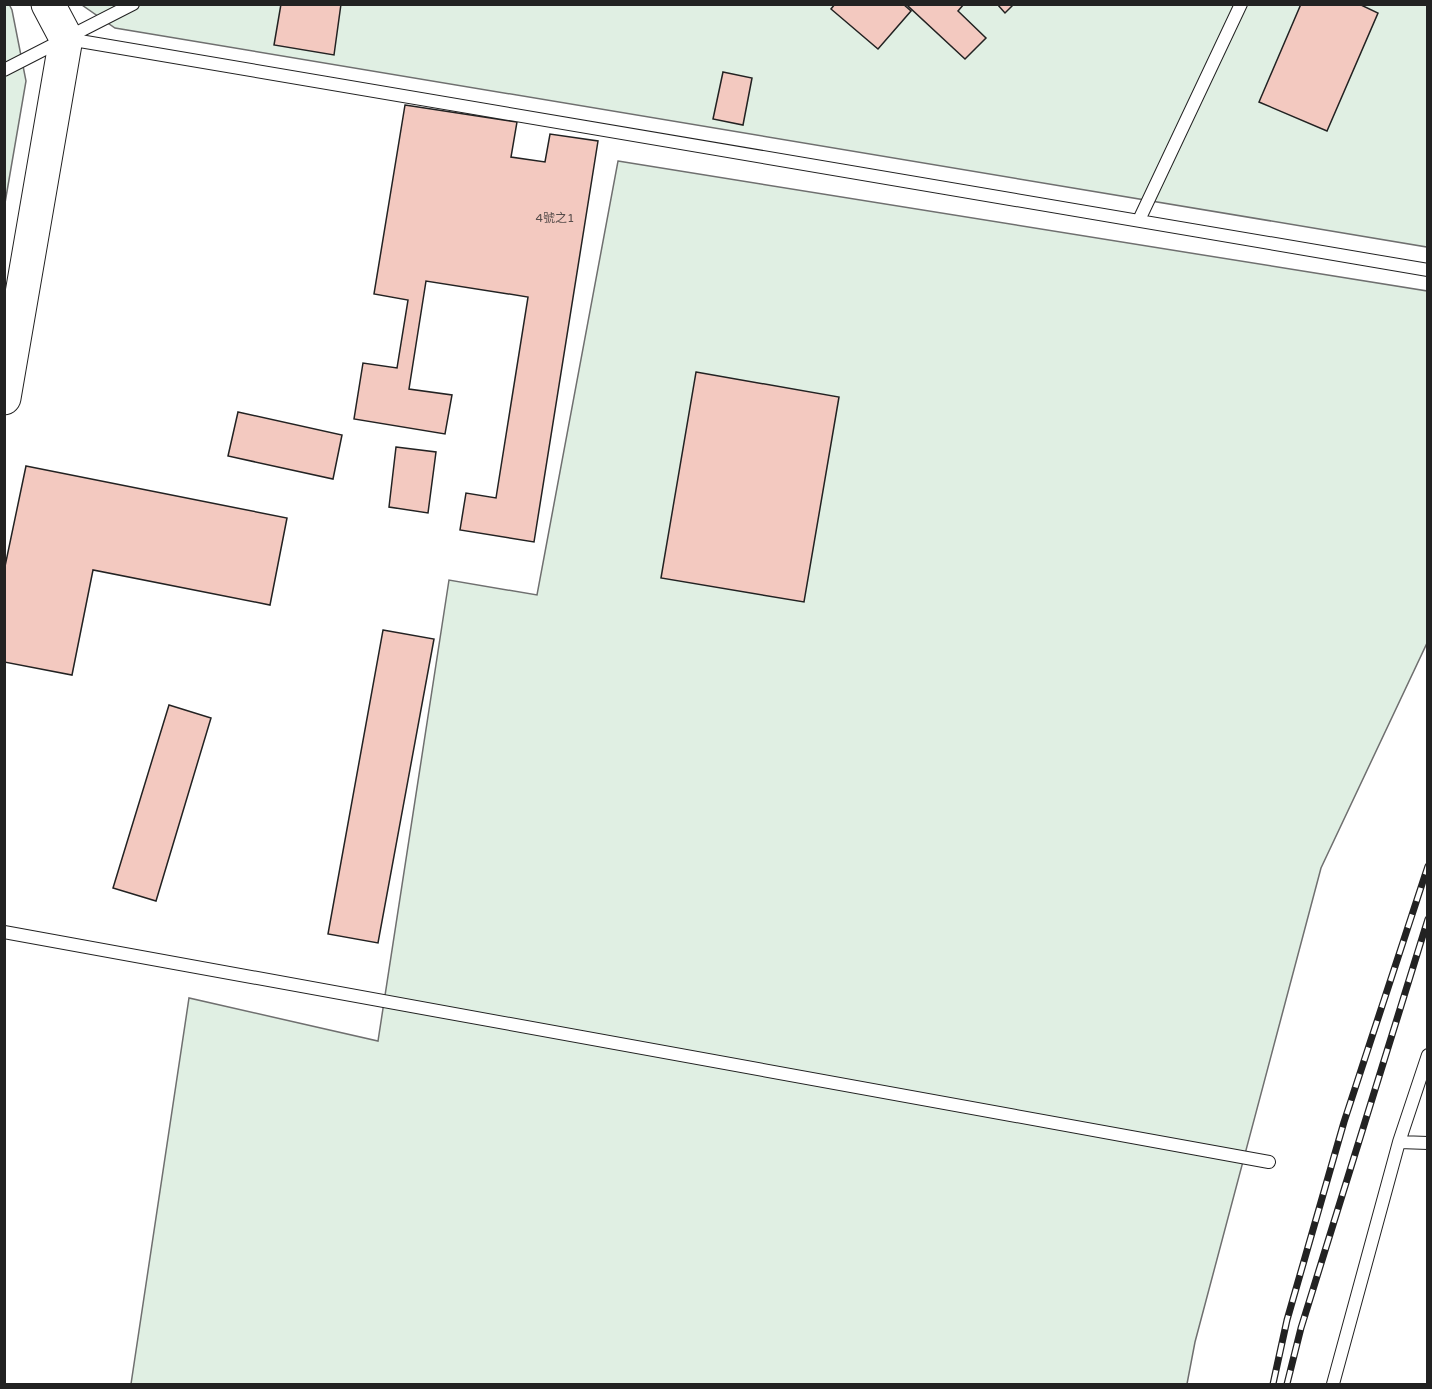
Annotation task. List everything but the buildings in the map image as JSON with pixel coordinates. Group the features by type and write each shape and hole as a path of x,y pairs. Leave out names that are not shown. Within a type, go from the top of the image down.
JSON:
{"street":[{"path":"4,398 66,38 48,4"}],"lane":[{"path":"4,70 134,4"},
{"path":"1139,220 1241,4"},
{"path":"66,38 1428,270"},
{"path":"4,932 1269,1162"},
{"path":"1333,1384 1399,1142 1428,1055"},
{"path":"1399,1142 1428,1143"}],"green space":[{"path":"9,4 26,81 5,203 4,5"},
{"path":"82,5 1427,5 1427,247 115,28"},
{"path":"618,161 1427,291 1427,643 1321,868 1195,1342 1187,1384 131,1384 189,998 378,1041 449,580 537,595"}],"railway":[{"path":"1273,1384 1287,1320 1344,1122 1428,866"},
{"path":"1287,1384 1301,1328 1428,919"}]}
